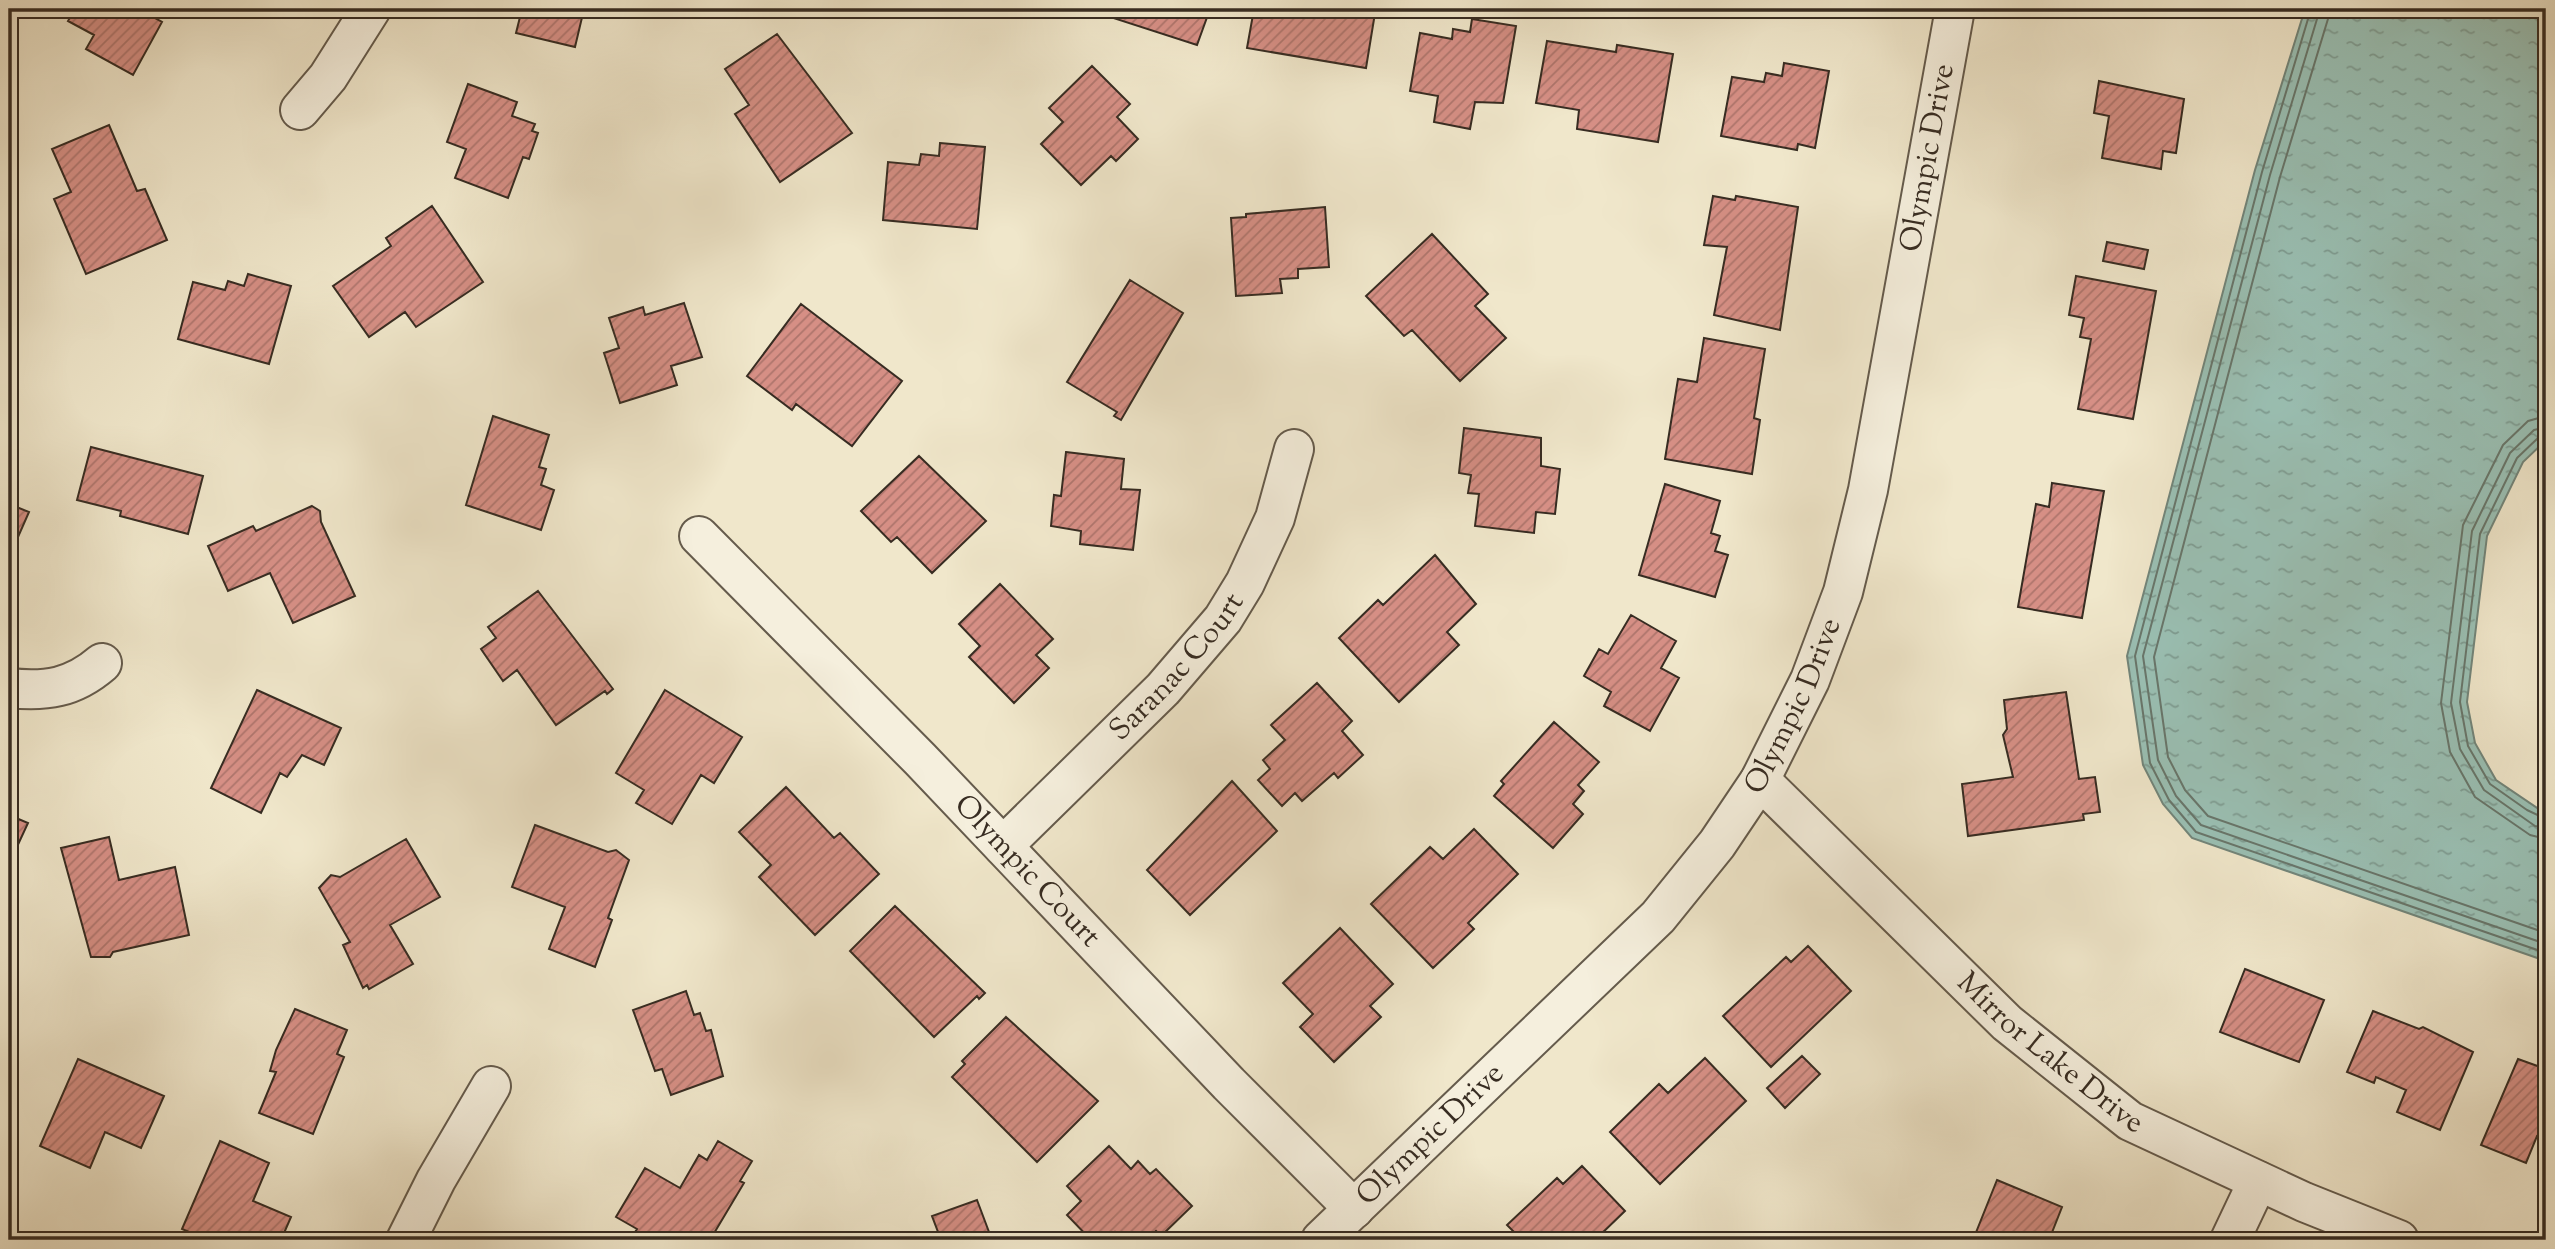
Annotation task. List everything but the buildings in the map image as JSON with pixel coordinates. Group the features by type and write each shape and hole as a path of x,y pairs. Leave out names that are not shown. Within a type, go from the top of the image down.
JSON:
{"street":[{"path":"300,110 328,77 371,9"},
{"name":"Olympic Drive","path":"1321,1240 1658,917 1717,844 1760,780 1810,680 1843,592 1868,489 1955,9"},
{"name":"Saranac Court","path":"1003,846 1163,689 1223,619 1245,583 1275,518 1294,449"},
{"name":"Olympic Court","path":"699,536 920,759 1229,1084 1354,1209"},
{"path":"9,688 36,691 68,684 92,672 102,663"},
{"name":"Mirror Lake Drive","path":"1760,780 2007,1023 2130,1121 2304,1202 2399,1240"},
{"path":"406,1240 436,1180 491,1086"},
{"path":"2230,1240 2258,1181"}],"water":[{"path":"2305,9 2546,9 2546,440 2523,462 2487,536 2467,702 2475,743 2496,780 2546,814 2546,961 2192,838 2163,804 2143,765 2127,656 2255,170"}]}
